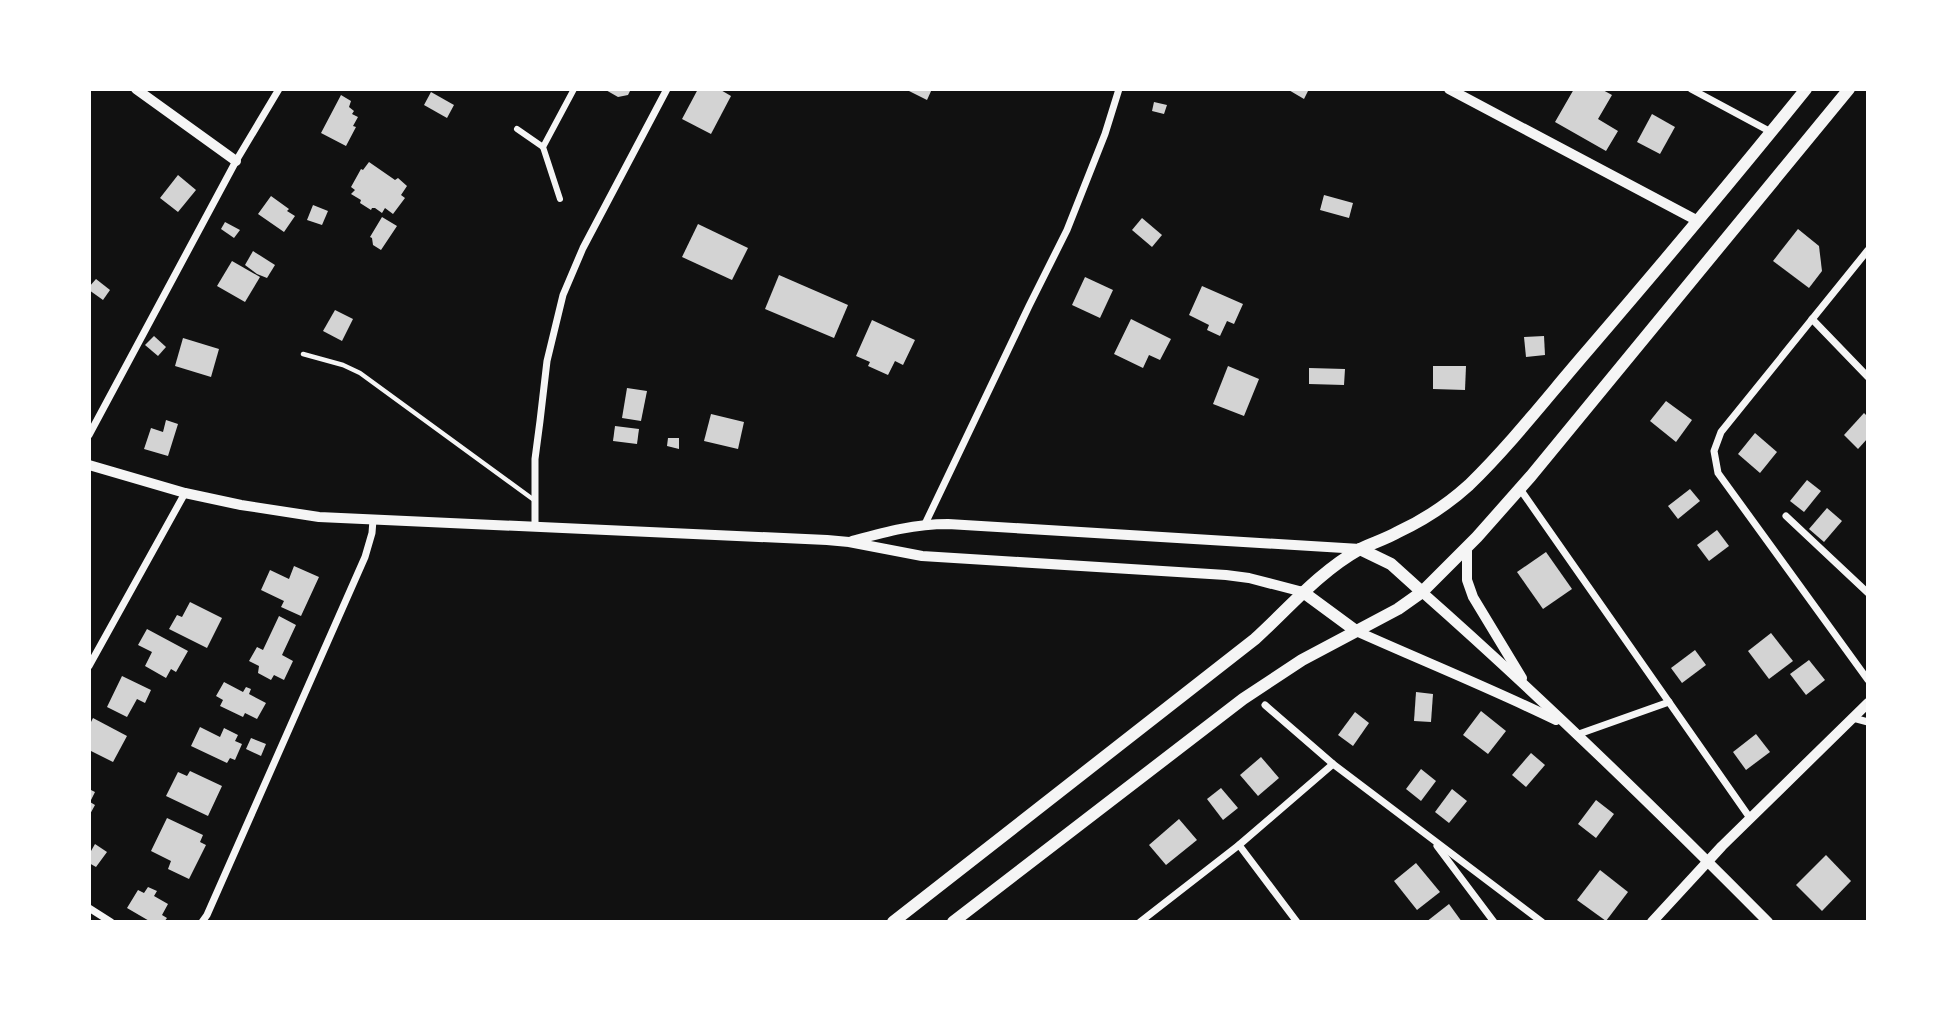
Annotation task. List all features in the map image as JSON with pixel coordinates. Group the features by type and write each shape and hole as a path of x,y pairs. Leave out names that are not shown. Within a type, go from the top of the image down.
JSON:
{"main road":[{"path":"893,922 1255,639 1327,570 1360,549 1424,518 1467,486 1492,461 1698,221 1806,89"},
{"path":"953,922 1243,699 1302,660 1398,609 1422,592 1467,548 1520,489 1849,89"},
{"path":"1360,549 1391,564 1422,592"},
{"path":"1303,592 1356,631"}],"street":[{"path":"136,89 236,160"},
{"path":"89,435 236,160 279,89"},
{"path":"543,147 574,89"},
{"path":"536,526 535,460 547,361 563,295 583,248 667,89"},
{"path":"925,524 1067,230 1093,167 1119,89"},
{"path":"1449,89 1698,221"},
{"path":"1691,89 1771,132"},
{"path":"517,129 543,147 560,199"},
{"path":"1868,250 1721,432 1714,451 1718,473 1868,680"},
{"path":"1812,319 1868,377"},
{"path":"89,465 186,492 284,513 319,517 849,542 922,556 1226,575 1303,592"},
{"path":"1520,489 1750,818"},
{"path":"89,667 186,492"},
{"path":"1786,516 1868,593"},
{"path":"202,922 208,915 365,556 373,520"},
{"path":"849,542 925,524 1360,549"},
{"path":"1467,548 1468,580 1473,597 1531,692"},
{"path":"1422,592 1565,724 1768,922"},
{"path":"1356,631 1505,695 1565,724"},
{"path":"1576,735 1669,702"},
{"path":"1652,922 1750,818 1868,703"},
{"path":"1265,705 1333,764 1542,922"},
{"path":"1853,718 1868,722"},
{"path":"1140,922 1239,845 1333,764"},
{"path":"1430,837 1494,922"},
{"path":"1239,845 1297,922"},
{"path":"89,908 111,922"}],"lane":[{"path":"303,354 343,365 360,373 534,500"}],"building":[{"path":"604,89 631,89 628,95 618,97"},
{"path":"698,89 719,89 731,96 711,134 682,119"},
{"path":"905,89 932,89 927,100"},
{"path":"1287,89 1309,89 1304,99"},
{"path":"1574,89 1601,89 1612,95 1598,119 1618,131 1606,151 1555,122"},
{"path":"431,92 454,105 447,118 424,105"},
{"path":"341,95 351,101 349,107 354,111 352,114 358,117 346,146 321,133"},
{"path":"1154,102 1167,105 1164,114 1152,111"},
{"path":"1652,114 1675,127 1660,154 1637,142"},
{"path":"369,162 407,186 401,195 405,198 393,214 385,208 382,213 375,208 371,210 351,194 355,190 351,187 361,169"},
{"path":"178,175 196,190 178,212 160,198"},
{"path":"1324,195 1353,203 1349,218 1320,210"},
{"path":"271,196 295,216 284,232 258,214"},
{"path":"313,205 328,211 322,225 307,220"},
{"path":"382,217 397,226 381,250 373,245 370,237"},
{"path":"1142,218 1162,235 1152,247 1132,230"},
{"path":"225,222 240,230 234,238 221,229"},
{"path":"698,224 748,248 732,280 682,257"},
{"path":"1798,229 1819,246 1822,271 1809,288 1773,261"},
{"path":"253,251 275,265 267,278 245,265"},
{"path":"232,261 260,277 245,302 217,286"},
{"path":"779,275 848,305 834,338 765,309"},
{"path":"1085,277 1113,290 1100,318 1072,305"},
{"path":"96,279 110,290 103,300 89,290"},
{"path":"1202,286 1243,304 1234,324 1227,321 1220,336 1207,330 1209,325 1189,315"},
{"path":"335,310 353,319 342,341 323,331"},
{"path":"1131,319 1171,339 1160,360 1149,355 1143,368 1114,354"},
{"path":"872,320 915,340 903,365 895,361 888,375 868,366 870,362 856,356"},
{"path":"154,336 166,347 158,356 145,345"},
{"path":"1544,336 1545,355 1526,357 1524,337"},
{"path":"183,338 219,349 211,377 175,366"},
{"path":"1228,366 1259,379 1244,416 1213,404"},
{"path":"1433,366 1466,366 1465,390 1433,389"},
{"path":"1309,368 1345,369 1344,385 1309,384"},
{"path":"627,388 647,391 641,421 622,418"},
{"path":"1666,401 1692,420 1676,442 1650,421"},
{"path":"1864,413 1868,417 1868,438 1858,449 1844,435"},
{"path":"711,414 744,422 738,449 704,441"},
{"path":"166,420 178,424 168,456 144,449 151,428 163,432"},
{"path":"615,426 639,429 637,444 613,441"},
{"path":"1755,433 1777,452 1760,473 1738,454"},
{"path":"668,438 679,438 679,449 667,446"},
{"path":"1807,480 1821,491 1804,512 1790,501"},
{"path":"1690,489 1700,501 1678,519 1668,506"},
{"path":"1827,508 1842,521 1824,542 1809,529"},
{"path":"1717,530 1729,546 1709,561 1697,545"},
{"path":"1546,552 1572,589 1543,609 1517,572"},
{"path":"294,566 319,577 301,616 281,607 284,601 261,590 270,570 289,579"},
{"path":"190,602 222,618 207,648 169,629 177,615 182,617"},
{"path":"279,616 296,625 282,655 293,661 284,680 274,675 271,680 258,673 259,666 249,661 257,647 263,650"},
{"path":"147,629 188,651 176,672 171,669 166,678 145,666 152,652 138,645"},
{"path":"1771,633 1793,661 1769,679 1748,651"},
{"path":"1695,650 1706,665 1682,683 1671,668"},
{"path":"1809,660 1825,680 1806,695 1790,674"},
{"path":"122,676 151,690 145,703 137,699 127,717 107,707"},
{"path":"224,682 243,692 246,687 251,689 249,694 266,703 257,719 245,713 243,717 220,706 223,700 216,696"},
{"path":"1416,692 1433,694 1431,722 1414,721"},
{"path":"1481,711 1506,731 1488,754 1463,735"},
{"path":"1355,712 1369,723 1353,746 1338,735"},
{"path":"93,718 127,736 113,762 89,750 89,726"},
{"path":"200,727 220,737 224,728 238,735 235,741 242,744 235,760 230,758 227,763 191,746"},
{"path":"1756,734 1770,752 1746,770 1733,752"},
{"path":"251,738 266,744 261,756 246,749"},
{"path":"1531,753 1545,765 1526,787 1512,775"},
{"path":"1261,757 1279,778 1258,796 1240,775"},
{"path":"1421,769 1436,781 1421,801 1406,789"},
{"path":"190,771 222,786 208,816 166,796 178,772 187,776"},
{"path":"1221,788 1238,808 1223,820 1207,799"},
{"path":"89,789 95,792 90,802 95,805 89,816"},
{"path":"1452,789 1467,801 1449,823 1435,812"},
{"path":"1596,800 1614,814 1596,838 1578,824"},
{"path":"167,818 203,835 200,842 206,845 189,879 168,869 171,861 151,851"},
{"path":"1179,819 1197,840 1166,865 1149,845"},
{"path":"95,844 107,852 96,867 89,863 89,849 91,851"},
{"path":"1826,855 1851,881 1822,911 1796,885"},
{"path":"1416,863 1440,892 1417,910 1394,881"},
{"path":"1600,870 1628,892 1606,921 1577,900"},
{"path":"148,887 157,891 154,896 168,904 162,915 167,918 164,922 151,922 127,908 138,890 144,893"},
{"path":"1449,904 1462,922 1426,922"}]}
